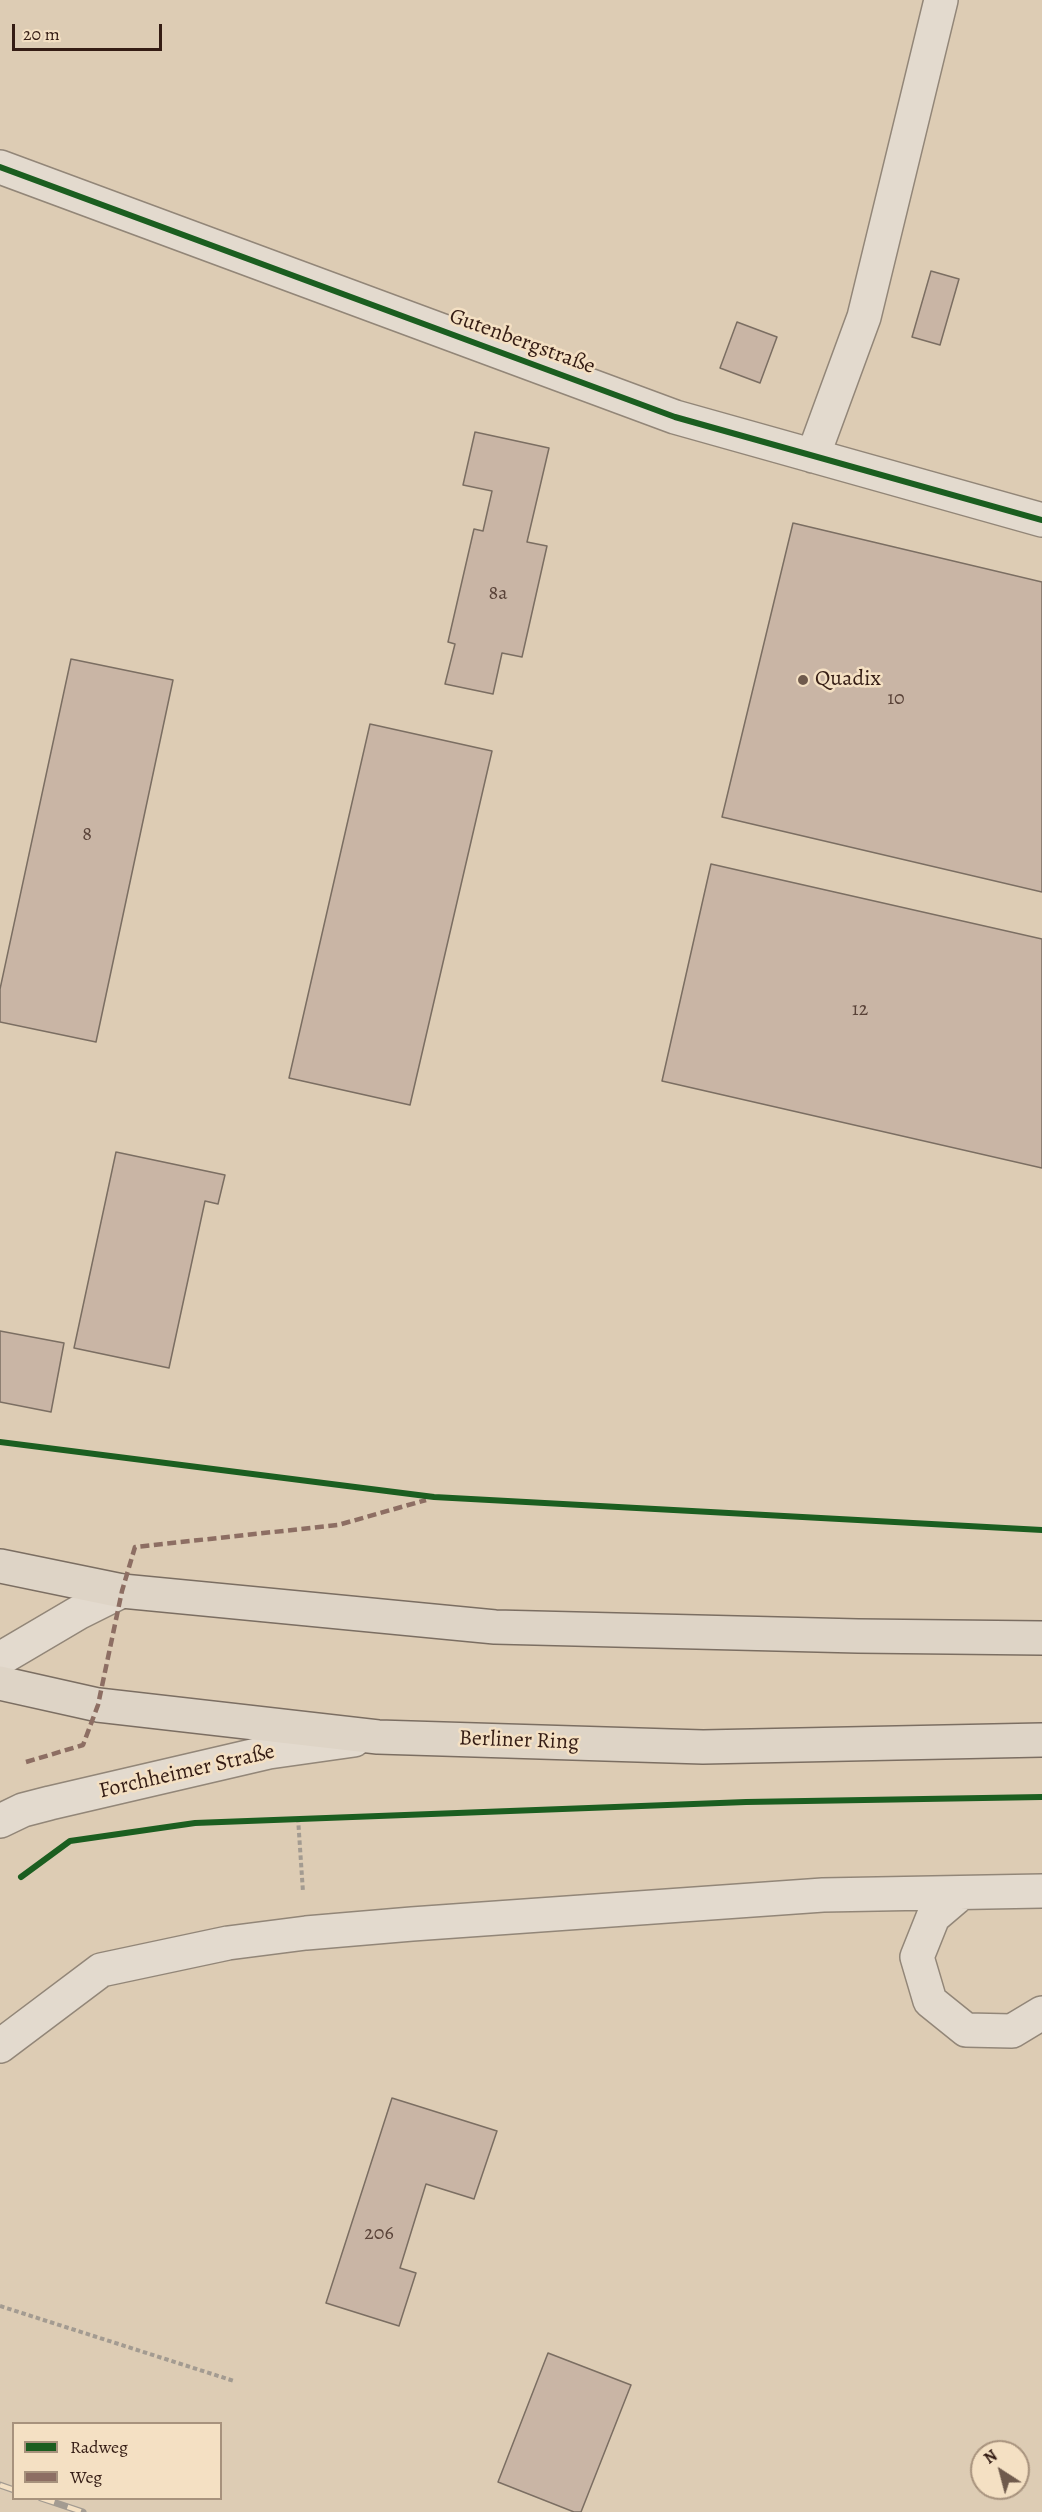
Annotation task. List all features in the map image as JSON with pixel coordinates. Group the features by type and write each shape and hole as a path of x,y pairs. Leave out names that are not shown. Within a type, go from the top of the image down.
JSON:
{"main road":[{"path":"0,1566 122,1591 495,1627 1042,1638"},
{"name":"Berliner Ring","path":"0,1683 98,1705 378,1737 703,1747 1042,1740"}],"street":[{"path":"813,456 864,317 941,0"},
{"name":"Gutenbergstraße","path":"0,167 675,417 1042,520"},
{"path":"0,1659 78,1613 122,1591"},
{"name":"Forchheimer Straße","path":"0,1821 23,1810 268,1752 378,1737"},
{"path":"0,2046 101,1970 228,1943 306,1933 823,1896 1042,1891"},
{"path":"960,1894 933,1917 917,1957 930,2001 966,2030 1012,2031 1042,2013"}],"path":[{"path":"298,1818 306,1933"},
{"path":"0,2306 234,2381"}],"building":[{"path":"931,271 959,279 940,345 912,337"},
{"path":"737,322 777,337 760,383 720,368"},
{"path":"475,432 549,448 527,542 547,546 522,657 502,653 493,694 445,684 455,644 448,642 474,529 483,531 492,491 463,485"},
{"path":"793,523 1042,582 1042,892 722,817"},
{"path":"71,659 173,680 96,1042 0,1022 0,989"},
{"path":"370,724 492,751 410,1105 289,1078"},
{"path":"711,864 1042,939 1042,1168 662,1081"},
{"path":"116,1152 225,1175 218,1204 205,1201 169,1368 74,1348"},
{"path":"0,1331 64,1343 51,1412 0,1402"},
{"path":"392,2098 497,2131 474,2199 426,2184 400,2268 416,2273 399,2326 326,2303"},
{"path":"548,2353 631,2385 581,2512 574,2512 498,2482"}],"railway":[{"path":"0,2485 12,2489"},
{"path":"47,2500 83,2512"}],"marked path":[{"path":"26,1762 83,1745 98,1705 122,1591 135,1547 338,1525 426,1500"}],"cycle path":[{"path":"0,167 675,417 1042,520"},
{"path":"0,1442 434,1497 1042,1530"},
{"path":"21,1877 70,1841 195,1823 746,1802 1042,1797"}],"place":[{"name":"Quadix","path":"803,680"}]}
